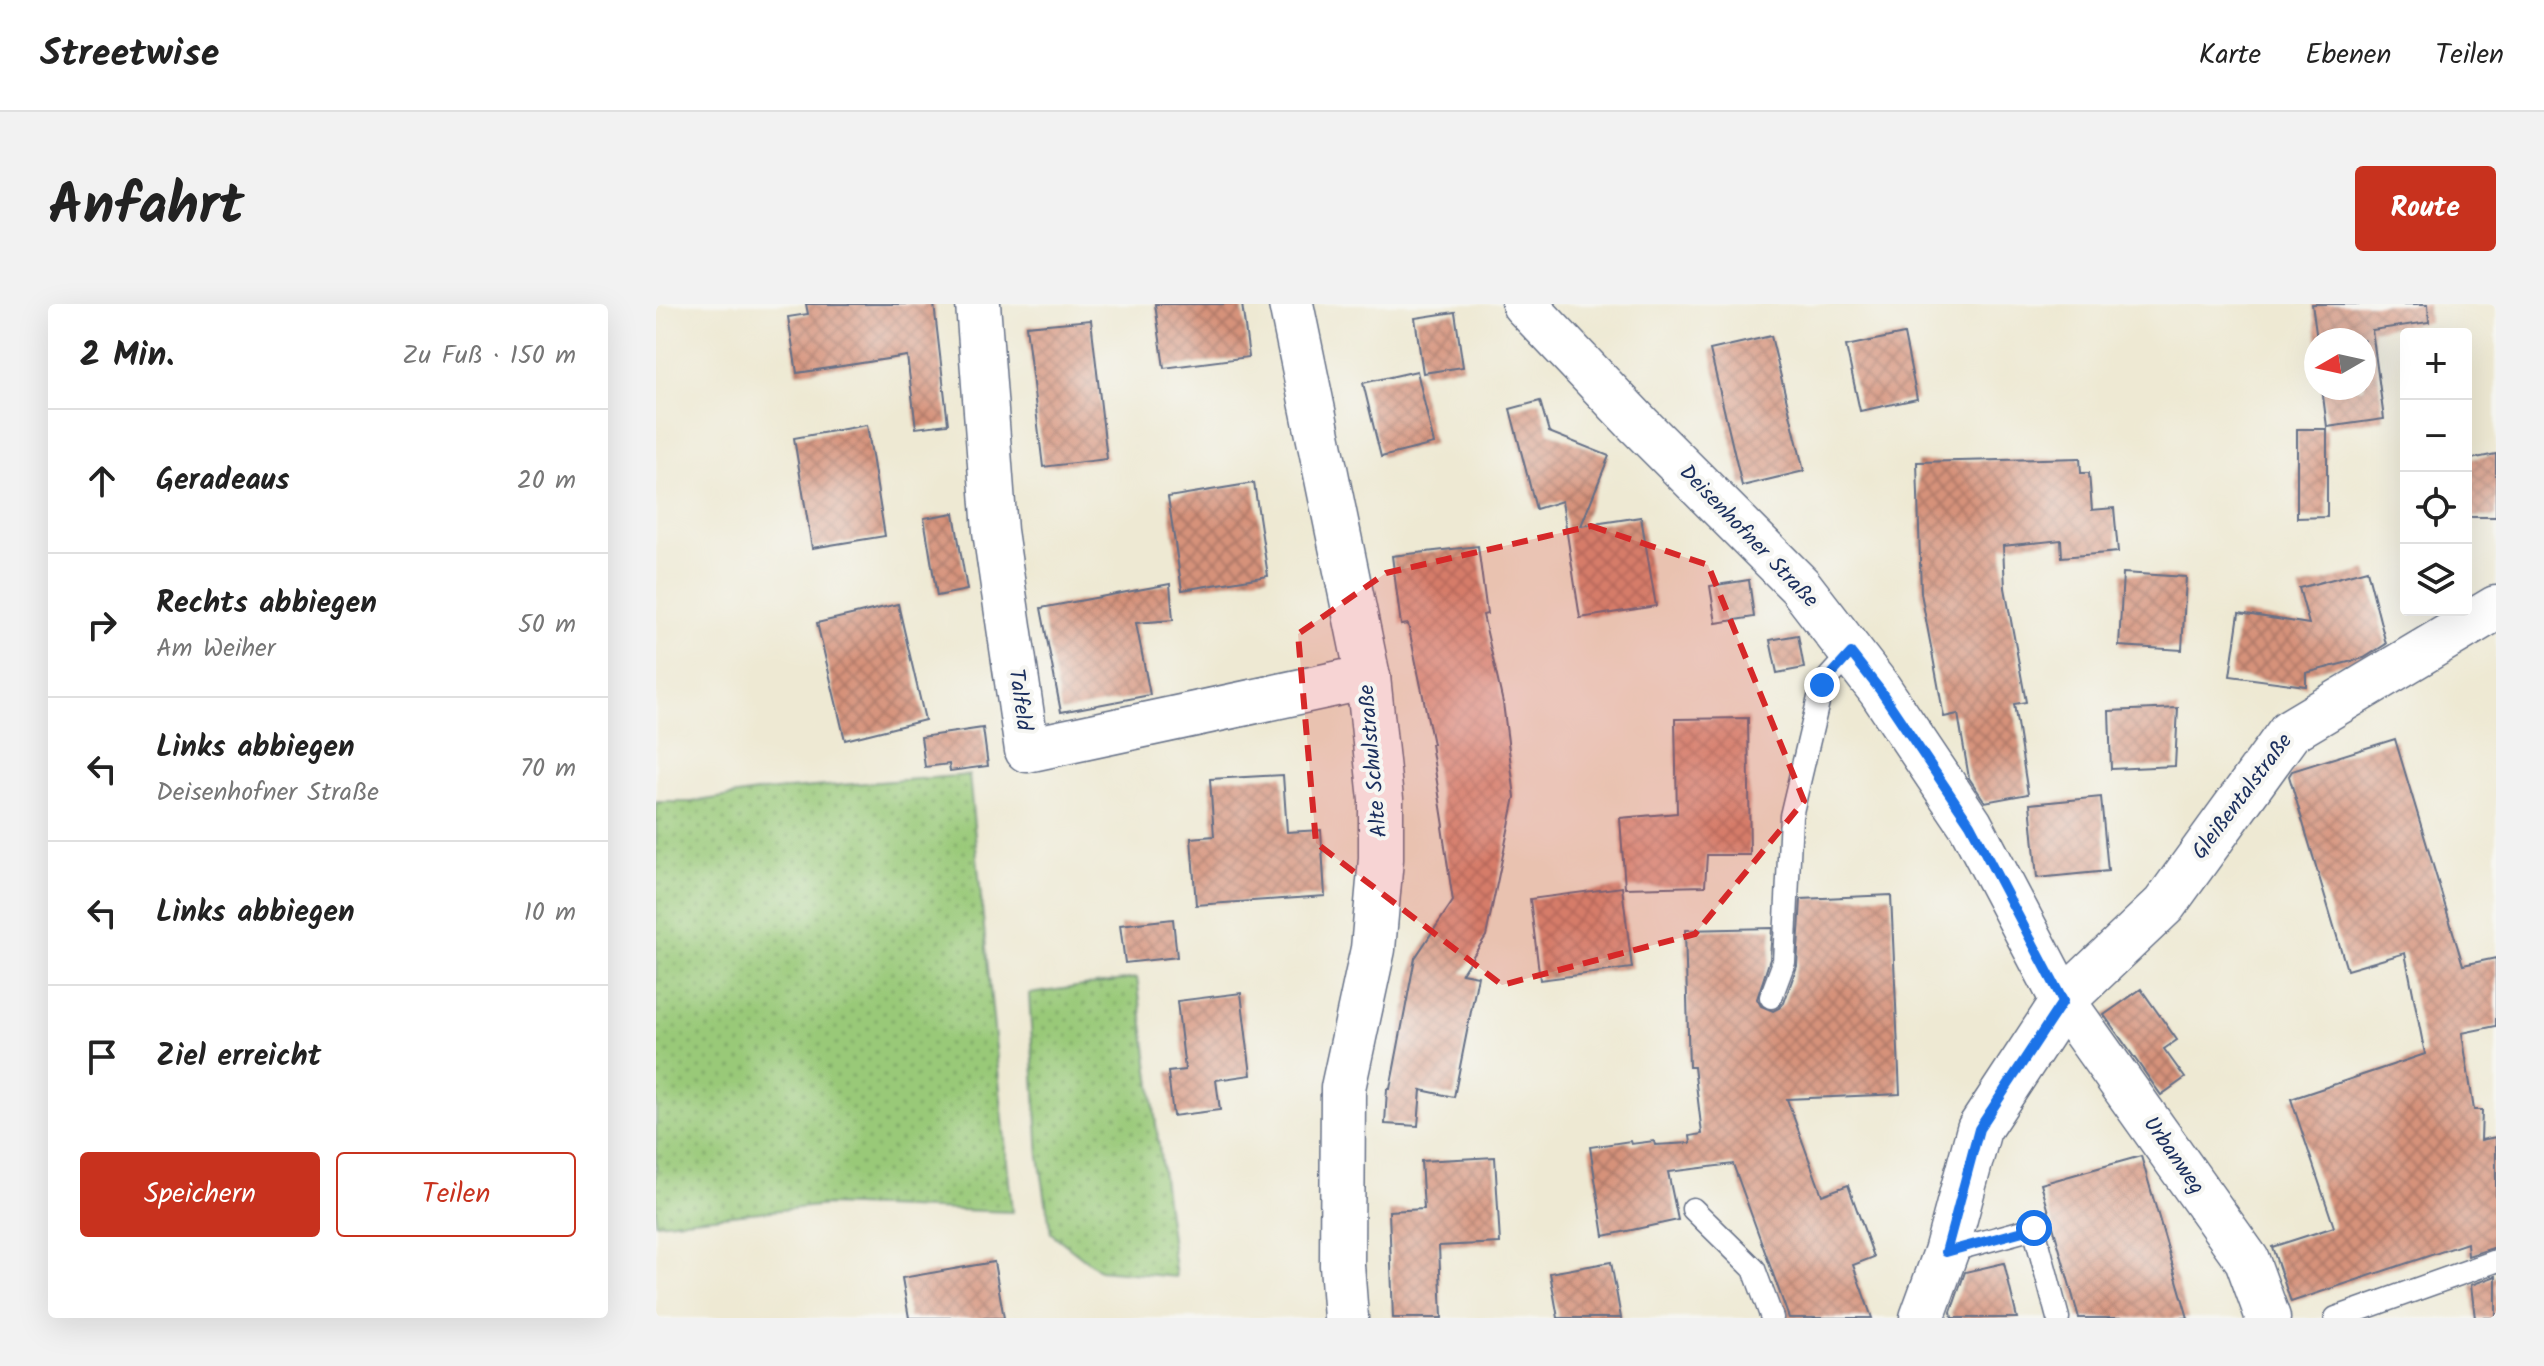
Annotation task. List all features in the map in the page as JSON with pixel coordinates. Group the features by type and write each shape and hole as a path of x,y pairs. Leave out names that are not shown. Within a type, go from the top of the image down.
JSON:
{"street":[{"name":"Talfeld","path":"978,304 995,531 1027,750 1368,677"},
{"name":"Alte Schulstraße","path":"1291,304 1368,677 1381,799 1381,859 1373,949 1343,1088 1342,1265 1346,1318"},
{"name":"Deisenhofner Straße","path":"1524,304 1639,425 1800,586 1880,690 1970,824 2063,1001"},
{"name":"Gleißentalstraße","path":"1922,1318 1946,1252 1979,1129 2063,1001 2164,905 2290,731 2496,608"},
{"name":"Urbanweg","path":"2063,1001 2247,1260 2268,1318"}],"lane":[{"path":"1771,997 1784,962 1791,816 1822,685 1851,653"},
{"path":"1693,1209 1754,1269 1772,1318"},
{"path":"1946,1252 2034,1228 2058,1318"},
{"path":"2336,1318 2496,1261"}],"highlighted area":[{"path":"1591,526 1708,565 1804,801 1695,934 1502,985 1316,843 1298,634 1386,573"}],"green space":[{"path":"969,775 1012,1212 827,1205 656,1223 656,802 692,802 763,791"},
{"path":"1137,978 1176,1277 1099,1270 1051,1233 1039,1157 1029,994"}],"building":[{"path":"806,304 934,304 948,424 916,428 907,356 797,373 788,317 808,314"},
{"path":"1155,304 1242,304 1249,357 1164,368"},
{"path":"2312,304 2428,304 2429,322 2376,329 2315,328"},
{"path":"1455,312 1463,367 1423,373 1415,318"},
{"path":"1091,320 1107,459 1043,467 1026,326"},
{"path":"1904,334 1917,399 1860,411 1846,346"},
{"path":"1771,336 1804,471 1742,486 1710,350"},
{"path":"2376,360 2384,419 2327,427 2324,400 2376,400"},
{"path":"1417,371 1434,444 1381,457 1363,383"},
{"path":"1540,401 1549,432 1609,456 1581,526 1641,517 1656,606 1580,618 1562,501 1536,509 1510,409"},
{"path":"867,425 885,536 812,548 794,438"},
{"path":"2297,429 2327,429 2327,517 2297,518"},
{"path":"2496,454 2496,517 2472,517 2472,459"},
{"path":"2080,458 2081,473 2089,473 2092,510 2114,508 2118,552 2062,557 2061,540 2003,546 2005,588 2026,702 2014,704 2028,794 1985,802 1969,778 1958,714 1944,717 1921,593 1917,462"},
{"path":"1254,483 1268,576 1182,590 1168,497"},
{"path":"954,513 967,590 937,596 924,518"},
{"path":"1478,546 1487,614 1483,615 1503,703 1515,797 1486,936 1462,973 1478,976 1454,1097 1421,1090 1418,1126 1385,1124 1387,1089 1390,1089 1415,958 1453,901 1433,744 1408,624 1401,625 1392,556"},
{"path":"2367,570 2386,644 2364,658 2306,673 2306,686 2230,676 2239,613 2309,624 2299,588"},
{"path":"2123,573 2186,577 2182,650 2119,646"},
{"path":"1749,580 1754,617 1716,623 1710,586"},
{"path":"1170,584 1173,620 1136,623 1150,695 1061,712 1041,608"},
{"path":"898,604 925,720 845,740 817,623"},
{"path":"1798,635 1804,668 1777,673 1770,640"},
{"path":"2178,708 2175,766 2111,769 2109,711"},
{"path":"1748,718 1750,855 1707,855 1705,886 1625,888 1620,818 1677,813 1675,719"},
{"path":"983,728 988,766 950,771 949,764 925,767 921,737"},
{"path":"2395,739 2463,965 2496,958 2496,1026 2462,1033 2474,1110 2482,1110 2481,1140 2496,1137 2496,1247 2468,1256 2467,1243 2291,1302 2272,1247 2334,1227 2291,1099 2425,1054 2405,953 2347,970 2289,776 2292,771"},
{"path":"1283,775 1287,832 1321,830 1325,896 1196,905 1191,838 1214,836 1210,779"},
{"path":"2101,797 2108,871 2037,878 2030,804"},
{"path":"1622,887 1632,968 1540,980 1530,899"},
{"path":"1891,895 1900,1094 1787,1099 1822,1195 1848,1185 1874,1257 1853,1265 1872,1318 1789,1318 1733,1164 1668,1172 1678,1220 1604,1236 1590,1147 1630,1141 1631,1144 1654,1141 1655,1145 1691,1143 1690,1136 1702,1134 1694,1067 1689,1067 1685,930 1772,928 1770,959 1757,999 1761,1006 1773,1011 1784,1003 1797,966 1801,899"},
{"path":"1173,919 1177,957 1125,963 1120,925"},
{"path":"2141,989 2177,1040 2164,1049 2185,1078 2161,1095 2104,1015"},
{"path":"1241,993 1251,1075 1216,1080 1220,1110 1173,1116 1168,1072 1185,1070 1177,1001"},
{"path":"2141,1156 2188,1318 2079,1318 2041,1184"},
{"path":"1495,1157 1500,1243 1439,1246 1442,1318 1393,1318 1389,1211 1424,1209 1421,1161"},
{"path":"994,1262 1004,1318 909,1318 902,1278"},
{"path":"1611,1262 1621,1318 1558,1318 1550,1273"},
{"path":"2004,1263 2017,1318 1952,1318 1951,1312 1965,1272"},
{"path":"2496,1276 2496,1318 2475,1318 2471,1285"}],"route":[{"path":"1822,685 1851,653 1880,690 1970,824 2063,1001 1979,1129 1946,1252 2034,1228"}]}
